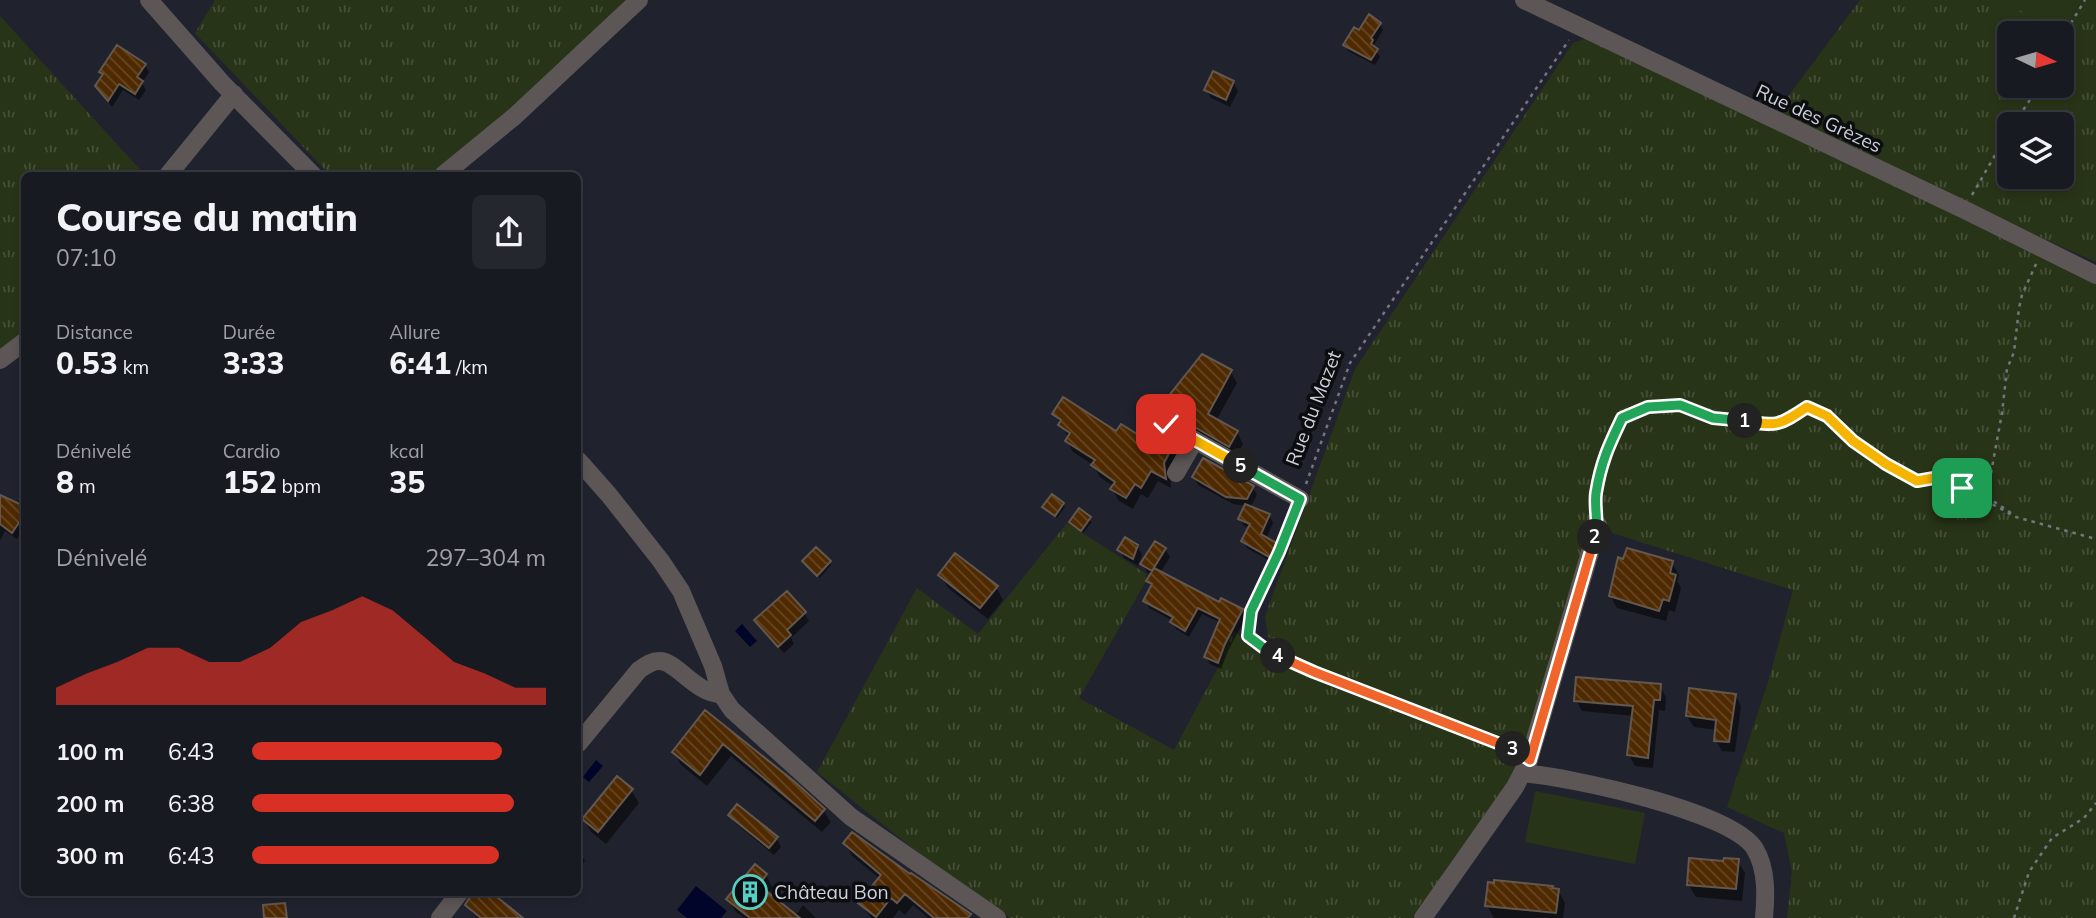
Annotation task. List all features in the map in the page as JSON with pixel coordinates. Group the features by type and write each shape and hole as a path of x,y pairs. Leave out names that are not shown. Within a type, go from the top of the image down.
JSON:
{"street":[{"path":"149,0 222,83 310,172"},
{"path":"447,172 514,116 639,0"},
{"name":"Rue des Grèzes","path":"1524,0 2096,275"},
{"path":"170,172 234,94"},
{"path":"0,360 21,344"},
{"path":"1166,424 1300,499"},
{"path":"1176,473 1195,440"},
{"path":"581,463 661,561 681,591 713,666 721,694 732,710 851,817 997,918"},
{"path":"1423,918 1515,787 1526,767 1598,525"},
{"path":"581,740 639,670 651,662 666,661 710,694 721,694"},
{"path":"1526,767 1545,775 1670,804 1730,827 1755,848 1763,872 1766,898 1764,918"},
{"path":"440,918 457,896"}],"path":[{"path":"2072,21 2085,0"},
{"name":"Rue du Mazet","path":"1526,767 1516,750 1314,672 1268,651 1248,636 1251,611 1279,552 1350,363 1578,26"},
{"path":"1967,211 1966,206 1975,187 1997,151"},
{"path":"2016,517 1990,499 1989,484 2022,295 2042,248"},
{"path":"1598,525 1596,496 1604,455 1622,418 1648,407 1680,405 1713,418 1766,425 1784,423 1807,407 1827,416 1853,441 1917,481 1951,475 1962,488 2016,517 2096,539"},
{"path":"2014,918 2029,872 2052,838 2084,818 2096,803"}],"green space":[{"path":"215,0 634,0 441,172 327,172 195,33"},
{"path":"1860,0 2004,0 2037,21 1997,21 1997,98 2074,98 2074,21 2069,21 2082,0 2096,0 2096,262 1772,118"},
{"path":"2004,0 2082,0 2069,21 2037,21"},
{"path":"0,16 142,172 21,172 21,337 0,354"},
{"path":"1587,38 2096,280 2096,918 1787,918 1792,872 1784,833 1727,807 1769,679 1793,590 1593,527 1528,746 1284,658 1268,636 1265,616 1355,369 1573,43"},
{"path":"1067,523 1146,574 1146,581 1079,698 1174,750 1220,664 1232,630 1279,664 1509,753 1519,770 1413,918 1010,918 931,863 817,772 917,588 978,634"},
{"path":"1535,791 1645,813 1635,864 1525,842"}],"water":[{"path":"742,624 757,641 750,647 735,631"},
{"path":"596,760 603,766 589,782 583,777"},
{"path":"696,886 727,911 721,918 687,918 677,910"}],"building":[{"path":"1369,14 1381,23 1371,38 1371,44 1378,49 1371,60 1343,45 1354,27 1359,30"},
{"path":"117,45 146,64 137,77 143,81 135,94 119,84 108,101 95,86 103,74 99,72"},
{"path":"1213,71 1234,81 1226,100 1204,90"},
{"path":"1202,354 1232,370 1208,414 1238,431 1229,447 1172,414 1161,414 1156,419 1156,429 1175,442 1164,463 1166,479 1151,471 1141,488 1135,484 1126,498 1110,489 1115,482 1091,465 1095,460 1065,441 1070,433 1058,425 1061,420 1052,414 1063,397 1116,431 1121,424 1142,437 1156,412"},
{"path":"1203,458 1254,486 1247,499 1226,497 1192,477"},
{"path":"1052,494 1064,503 1055,516 1042,507"},
{"path":"0,495 21,505 21,520 12,533 0,524"},
{"path":"1245,504 1270,514 1261,534 1278,544 1271,558 1241,541 1250,524 1238,519"},
{"path":"1079,508 1091,517 1081,531 1069,522"},
{"path":"1125,537 1138,545 1133,559 1117,550"},
{"path":"1155,541 1166,548 1152,571 1140,564"},
{"path":"816,547 831,561 817,576 802,561"},
{"path":"1627,548 1673,561 1670,573 1676,575 1669,601 1663,599 1659,611 1609,596 1618,557 1623,559"},
{"path":"955,553 998,586 980,608 938,575"},
{"path":"1154,568 1219,602 1221,598 1243,609 1218,663 1204,657 1220,619 1198,608 1185,631 1170,622 1173,617 1143,601 1152,584 1146,581"},
{"path":"787,591 806,612 787,630 791,635 778,647 754,620"},
{"path":"1576,677 1661,684 1660,700 1654,700 1648,758 1627,755 1633,706 1574,701"},
{"path":"1689,688 1736,694 1729,742 1714,741 1716,720 1686,716"},
{"path":"705,710 825,809 815,821 723,744 700,775 672,752"},
{"path":"617,776 633,789 598,832 582,819"},
{"path":"737,804 778,837 769,848 728,815"},
{"path":"852,832 971,914 968,918 934,918 905,894 897,903 891,898 876,917 858,903 881,875 843,843"},
{"path":"1689,858 1723,861 1724,858 1739,859 1736,889 1687,885"},
{"name":"Château Bon","path":"755,864 767,874 759,885 800,918 750,918 726,899"},
{"path":"1494,880 1553,886 1552,888 1559,889 1556,913 1485,906 1488,882 1494,883"},
{"path":"471,896 496,896 523,918 481,918 465,905"},
{"path":"285,903 287,918 264,918 263,905"}],"place":[{"name":"Château Bon","path":"750,892"}],"route":[{"path":"1166,424 1300,499 1251,611 1248,636 1268,651 1314,672 1516,750 1530,760 1598,525 1596,496 1604,455 1622,418 1648,407 1680,405 1713,418 1766,425 1784,423 1807,407 1827,416 1853,441 1917,481 1951,475 1962,488"}]}
